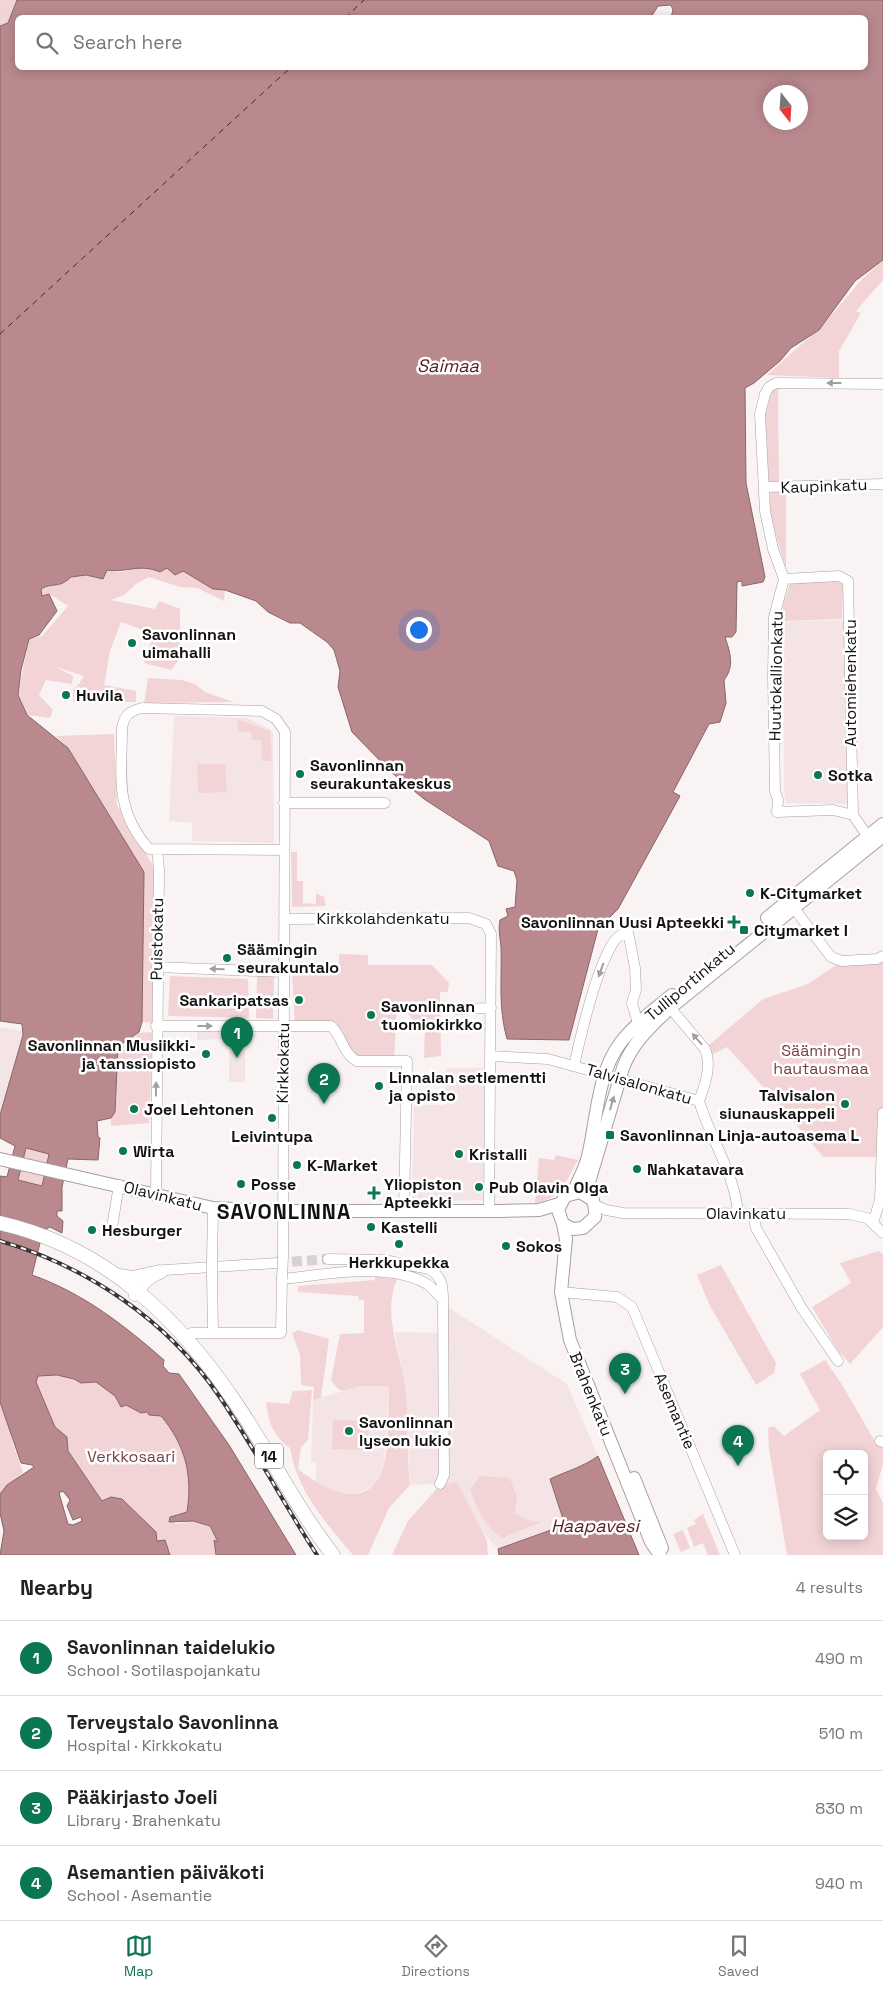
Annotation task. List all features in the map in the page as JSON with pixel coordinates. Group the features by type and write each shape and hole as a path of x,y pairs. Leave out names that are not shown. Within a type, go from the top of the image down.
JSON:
{"highway":[{"name":"14","path":"0,1223 50,1242 118,1276 175,1334 186,1336"},
{"name":"14","path":"0,1229 50,1242 136,1294 162,1311 174,1322 240,1408 294,1497 333,1555"},
{"path":"118,1276 132,1278 162,1272"},
{"path":"162,1272 150,1292 162,1311"}],"main road":[{"name":"Tulliportinkatu","path":"574,1192 587,1161 605,1076 621,1043 640,1030 667,1004 875,838 883,824"},
{"name":"Tulliportinkatu","path":"594,1203 589,1182 619,1080 640,1030"},
{"name":"Olavinkatu","path":"0,1159 213,1208 282,1211 538,1210 560,1215"},
{"path":"574,1192 585,1193 594,1203 596,1211 592,1223 578,1229 560,1215 565,1196 574,1192"},
{"name":"Brahenkatu","path":"560,1215 566,1239 563,1292 577,1343 650,1514 662,1555"},
{"name":"Brahenkatu","path":"563,1292 568,1260 578,1229"}],"street":[{"path":"784,579 773,549 768,524 760,414 765,394 769,387 776,383 883,384"},
{"name":"Kaupinkatu","path":"765,487 883,484"},
{"name":"Automiehenkatu","path":"784,579 839,576 848,581 853,815"},
{"name":"Huutokallionkatu","path":"784,579 784,586 780,591 774,618 775,791 778,800 777,812 833,810 853,815"},
{"name":"Kirkkokatu","path":"157,850 149,849 144,844 124,809 122,795 123,721 130,712 142,708 262,711 276,719 285,732 281,1333 213,1332"},
{"path":"284,802 385,803"},
{"path":"853,815 875,838"},
{"path":"157,850 171,848 284,850"},
{"name":"Puistokatu","path":"156,1194 156,1026 159,869 157,850"},
{"path":"791,905 831,958 842,960 877,959 883,956"},
{"name":"Kirkkolahdenkatu","path":"284,919 469,918 483,921 491,934 491,1008"},
{"path":"574,1066 599,975 607,954 616,938 628,932 635,968 636,990 632,1003 640,1030"},
{"path":"157,967 283,972"},
{"path":"667,1004 705,1049 708,1057 706,1079 699,1101"},
{"path":"456,1009 491,1008 489,1211"},
{"path":"156,1026 331,1026 336,1031 350,1058 357,1061 407,1061 404,1210"},
{"name":"Talvisalonkatu","path":"490,1056 548,1060 699,1101 710,1135 732,1182 738,1214"},
{"path":"883,1113 880,1200 873,1223 883,1233"},
{"path":"111,1233 119,1185"},
{"name":"Olavinkatu","path":"594,1203 616,1212"},
{"path":"186,1336 213,1332 213,1208"},
{"name":"Olavinkatu","path":"592,1223 602,1216 616,1212 849,1214 868,1218 873,1223"},
{"path":"753,1214 756,1228 801,1307 838,1361"},
{"path":"328,1259 384,1260 429,1269 438,1276 443,1288 444,1475 440,1484"},
{"path":"136,1294 162,1272 223,1268 280,1260"},
{"path":"282,1279 370,1271 412,1277 428,1285 443,1302"},
{"path":"428,1285 433,1284 438,1276"},
{"name":"Asemantie","path":"563,1292 617,1296 632,1307 735,1555"}],"shaded area":[{"path":"850,620 853,815 847,804 786,803 784,789 783,621"},
{"path":"174,716 248,718 271,730 273,734 274,843 192,841 192,823 169,821"},
{"path":"0,1027 23,1031 23,1035 0,1115"},
{"path":"197,1031 219,1031 219,1039 197,1040"},
{"path":"229,1035 245,1035 245,1082 229,1082"},
{"name":"Kristalli","path":"446,1068 484,1068 484,1200 412,1201 414,1105 445,1105"},
{"path":"443,1304 567,1384 598,1456 584,1467 571,1469 565,1525 498,1549 440,1484 410,1485 406,1393 395,1332 443,1333"},
{"name":"Savonlinnan lyseon lukio","path":"361,1386 389,1386 384,1463 376,1484 358,1493 342,1494 316,1484 316,1463 311,1462 313,1400"}],"green space":[{"path":"0,0 17,0 8,23 0,26"},
{"path":"883,261 883,280 856,311 861,313 839,351 839,378 767,375 824,324 862,279"},
{"path":"782,386 778,391 779,482 769,482 765,417 772,390"},
{"path":"771,490 786,490 786,569 769,512"},
{"path":"148,566 160,572 167,568 183,571 213,589 225,590 224,600 226,602 197,588 180,587 149,577 136,584 124,595 111,600 155,609 159,601 180,609 180,659 171,670 144,663 154,634 121,622 110,651 104,685 136,691 136,702 73,702 73,689 84,676 56,667 73,676 72,684 46,680 39,695 53,710 50,718 27,715 18,695 29,639 42,636 68,606 49,594 42,596 41,589 48,585 65,583 71,577 86,575 103,579 107,570 121,572"},
{"path":"791,580 834,581 843,584 842,619 783,621 783,605"},
{"path":"148,678 182,680 195,684 205,692 233,702 144,703"},
{"path":"237,719 270,731 272,761 262,761 261,740 252,740 251,732 238,732"},
{"path":"114,734 117,805 154,867 153,1023 142,1022 144,872 68,748 56,736"},
{"path":"197,764 225,764 227,792 198,793"},
{"path":"291,852 297,852 297,881 303,881 303,903 316,904 316,893 324,897 326,906 292,907"},
{"path":"339,954 368,955 368,965 432,965 449,983 448,992 440,992 441,1056 424,1058 425,1027 414,1026 412,1018 397,1002 394,1061 357,1061 336,1031 295,1026 292,972 339,974"},
{"name":"Säämingin hautausmaa","path":"883,956 883,1157 823,1157 778,1103 727,1047 708,1057 708,1046 763,999 808,984 842,961"},
{"path":"257,975 274,976 273,1019 256,1018"},
{"path":"170,976 248,979 249,1018 168,1016"},
{"path":"153,1032 149,1123 111,1126 111,1118 115,1112 118,1046 135,1033"},
{"path":"26,1148 49,1154 42,1186 18,1180"},
{"path":"556,1155 578,1160 566,1182 557,1193 544,1201 535,1203 539,1158 554,1160"},
{"path":"879,1251 883,1254 883,1327 850,1364 837,1349 812,1307 851,1283 840,1263"},
{"path":"721,1265 776,1363 774,1373 756,1385 710,1306 697,1275"},
{"path":"375,1275 398,1278 393,1291 391,1305 394,1335 406,1394 410,1485 389,1508 368,1555 353,1555 314,1506 306,1492 299,1478 290,1448 272,1428 266,1402 289,1404 293,1391 312,1390 308,1440 301,1447 298,1469 309,1477 321,1485 346,1494 358,1493 369,1489 378,1479 384,1464 387,1447 389,1386 361,1386 343,1391 338,1389 331,1380 340,1334 364,1333 364,1300 359,1300 358,1296 298,1292 298,1286 375,1280"},
{"path":"298,1330 329,1339 321,1398 313,1400 314,1387 301,1385 300,1355 292,1333"},
{"path":"825,1360 841,1383 877,1445 883,1446 883,1464 876,1489 883,1503 883,1555 787,1555 769,1449 768,1428 774,1426 784,1436 820,1410 800,1374"},
{"name":"Verkkosaari","path":"57,1375 74,1379 81,1383 96,1382 115,1396 121,1407 126,1405 140,1412 157,1414 171,1426 183,1449 189,1487 187,1512 176,1514 175,1524 193,1521 210,1526 219,1543 214,1541 216,1555 170,1555 170,1550 157,1541 156,1532 141,1520 102,1501 68,1451 67,1437 55,1427 36,1382 38,1376"},
{"path":"0,1402 8,1420 12,1442 23,1472 0,1494"},
{"path":"333,1420 369,1421 368,1450 332,1449"},
{"path":"480,1476 510,1478 517,1498 515,1513 527,1520 542,1522 502,1538 486,1523 470,1490"},
{"path":"457,1482 487,1541 488,1555 392,1555 408,1521 439,1486"},
{"path":"703,1514 720,1555 708,1555 703,1543 694,1547 687,1528 696,1524 694,1520"},
{"path":"683,1530 690,1548 681,1552 673,1534"}],"water":[{"name":"Saimaa","path":"17,0 883,0 883,260 855,281 819,330 791,348 780,361 754,383 745,388 746,483 765,577 763,582 742,586 742,581 737,582 736,632 732,637 725,637 730,654 730,669 724,680 726,703 720,722 709,724 673,792 680,796 618,909 598,929 569,1040 507,1039 501,1004 499,927 500,920 508,916 506,909 515,907 517,880 514,871 498,866 489,841 424,799 391,772 352,732 338,687 340,671 334,650 327,642 300,623 290,623 268,612 256,601 225,590 213,589 183,571 175,575 167,568 160,572 146,568 107,570 103,579 86,575 71,577 63,583 41,589 42,596 49,594 57,611 39,635 29,639 21,670 18,695 27,715 68,748 144,872 142,1022 139,1032 118,1046 115,1112 111,1118 97,1121 98,1137 100,1138 98,1160 68,1159 62,1187 62,1211 57,1211 57,1216 63,1221 62,1233 50,1227 43,1231 32,1275 69,1291 102,1311 134,1334 164,1360 163,1366 169,1373 179,1374 229,1445 296,1555 216,1555 214,1540 218,1542 210,1526 193,1521 169,1522 170,1517 187,1512 189,1485 188,1473 181,1449 161,1416 149,1415 147,1412 141,1413 126,1405 121,1407 115,1396 96,1382 81,1383 74,1379 57,1375 38,1376 36,1382 55,1427 67,1437 68,1451 102,1501 111,1497 122,1499 156,1532 157,1541 165,1540 170,1555 0,1555 4,1531 0,1513 0,1494 7,1485 34,1467 21,1463 0,1402 0,1227 6,1218 0,1216 0,1176 7,1177 15,1146 0,1138 0,1115 23,1035 22,1024 0,1021 0,26 8,23","holes":["26,1148 49,1154 42,1186 18,1180","63,1491 70,1500 67,1506 73,1520 81,1517 82,1521 73,1525 68,1524 59,1493"]},
{"name":"Haapavesi","path":"598,1456 639,1555 499,1555 498,1549 565,1525 550,1479 581,1466"}],"ferry route":[{"path":"348,15 364,0"},
{"path":"0,334 288,70"}],"tunnel":[{"path":"277,1263 328,1259"}],"railway":[{"path":"0,1241 33,1252 94,1281 150,1320 175,1343 219,1396 317,1555"}],"place":[{"name":"Savonlinnan uimahalli","path":"132,643"},
{"name":"Huvila","path":"66,695"},
{"name":"Savonlinnan seurakuntakeskus","path":"300,774"},
{"name":"Sotka","path":"818,775"},
{"name":"K-Citymarket","path":"750,893"},
{"name":"Savonlinnan Uusi Apteekki","path":"734,922"},
{"name":"Citymarket I","path":"744,930"},
{"name":"Säämingin seurakuntalo","path":"227,958"},
{"name":"Sankaripatsas","path":"299,1000"},
{"name":"Savonlinnan tuomiokirkko","path":"371,1015"},
{"name":"Savonlinnan Musiikki- ja tanssiopisto","path":"206,1054"},
{"name":"Savonlinnan taidelukio","path":"237,1058"},
{"name":"Linnalan setlementti ja opisto","path":"379,1086"},
{"name":"Terveystalo Savonlinna","path":"324,1104"},
{"name":"Talvisalon siunauskappeli","path":"845,1104"},
{"name":"Joel Lehtonen","path":"134,1109"},
{"name":"Leivintupa","path":"272,1118"},
{"name":"Savonlinnan Linja-autoasema L","path":"610,1135"},
{"name":"Wirta","path":"123,1151"},
{"name":"Kristalli","path":"459,1154"},
{"name":"K-Market","path":"297,1165"},
{"name":"Nahkatavara","path":"637,1169"},
{"name":"Posse","path":"241,1184"},
{"name":"Pub Olavin Olga","path":"479,1187"},
{"name":"Yliopiston Apteekki","path":"374,1193"},
{"name":"Kastelli","path":"371,1227"},
{"name":"Hesburger","path":"92,1230"},
{"name":"Herkkupekka","path":"399,1244"},
{"name":"Sokos","path":"506,1246"},
{"name":"Pääkirjasto Joeli","path":"625,1394"},
{"name":"Savonlinnan lyseon lukio","path":"349,1431"},
{"name":"Asemantien päiväkoti","path":"738,1466"}],"district":[{"name":"SAVONLINNA","path":"284,1211"}]}
